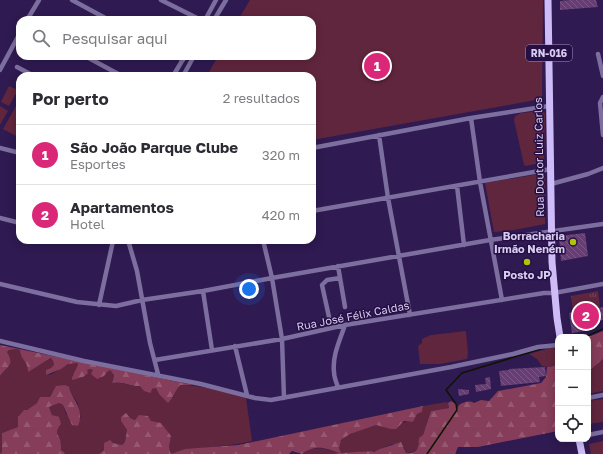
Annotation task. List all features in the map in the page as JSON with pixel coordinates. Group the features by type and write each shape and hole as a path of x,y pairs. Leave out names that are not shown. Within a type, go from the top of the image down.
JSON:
{"main road":[{"name":"Rua Doutor Luiz Carlos","path":"548,0 552,262 554,293 560,334"},
{"path":"580,442 582,454"}],"street":[{"path":"30,16 38,0"},
{"path":"72,0 102,16"},
{"path":"161,0 194,16"},
{"path":"207,16 216,0"},
{"path":"216,16 226,0"},
{"path":"0,70 16,41"},
{"path":"598,54 603,76"},
{"path":"92,60 115,72"},
{"path":"175,72 183,60"},
{"path":"185,72 192,60"},
{"path":"179,66 187,69"},
{"path":"17,67 26,72"},
{"path":"603,97 600,103 603,135"},
{"path":"316,147 471,118 549,106"},
{"path":"471,118 480,182 502,300"},
{"path":"379,135 388,198 410,315"},
{"path":"0,148 16,152"},
{"path":"551,184 588,174 603,168"},
{"path":"316,210 551,169"},
{"path":"457,186 464,245"},
{"path":"0,218 16,222"},
{"path":"0,284 77,302 116,306 142,300 203,291 490,240 603,224"},
{"path":"99,305 112,244"},
{"path":"129,244 137,271 158,374"},
{"path":"264,244 272,278 282,339 284,398"},
{"path":"338,266 345,307"},
{"path":"329,316 322,285 326,280 340,278"},
{"name":"Rua José Félix Caldas","path":"154,360 282,339 345,325 603,284"},
{"path":"203,291 212,350"},
{"path":"338,387 334,377 334,364 336,349 345,325"},
{"path":"0,341 84,361 158,374 247,396 271,400 498,358 538,347 555,345"},
{"path":"235,346 247,396"},
{"path":"591,397 603,395"},
{"path":"591,434 603,432"}],"green space":[{"path":"250,0 543,0 542,99 316,139 316,72 209,72 216,60 316,60 316,16 240,16"},
{"path":"9,86 16,89 16,94 9,106 1,102"},
{"path":"0,106 8,111 0,125"},
{"path":"16,106 16,136 3,129"},
{"path":"541,111 545,114 544,162 526,166 524,165 514,120 515,116 521,113"},
{"path":"545,173 545,224 494,232 485,183"},
{"path":"598,291 600,307 573,312 571,296"},
{"path":"466,331 468,353 467,359 440,364 420,364 418,346 422,343 422,339 431,335"},
{"path":"603,331 603,359 591,369 591,336"},
{"path":"0,345 193,385 180,385 168,403 159,394 156,388 152,389 151,393 144,391 140,386 112,383 114,375 110,370 104,376 97,379 91,374 93,370 90,369 87,370 88,373 83,377 72,380 78,363 68,364 61,369 46,375 46,370 54,365 51,358 28,372 27,365 20,350 16,349 9,350 7,352 10,363 0,376"},
{"path":"553,348 555,349 555,366 542,366 537,359 529,354"},
{"path":"9,350 20,350 29,364 34,368 52,358 54,365 46,375 52,374 68,364 78,363 77,370 72,376 80,378 83,377 87,370 90,369 110,370 114,374 112,382 140,386 151,393 152,389 156,388 159,394 173,398 174,391 180,385 189,385 222,391 246,398 252,441 181,451 171,454 169,447 171,436 157,423 130,418 121,421 127,430 125,442 122,445 113,443 99,454 65,454 61,450 60,440 57,433 57,430 61,424 52,415 49,407 59,403 63,405 66,414 81,418 78,404 69,387 52,393 50,397 40,398 37,403 27,410 18,427 2,433 2,452 0,454 0,376 10,365 7,352"},
{"path":"603,359 603,391 591,393 591,369"},
{"path":"555,366 555,432 478,447 458,447 455,454 333,454 339,453 316,448 302,454 292,451 289,454 171,454 185,449 238,445 423,406 422,412 417,414 413,422 404,421 396,429 376,425 350,434 341,440 339,448 341,453 374,452 401,442 406,453 410,453 417,450 419,438 423,435 431,411 449,408 448,403 451,401 456,404 457,409 459,405 466,402 474,403 481,400 489,401 498,391 541,383 546,377 547,367"},
{"path":"65,385 69,387 78,405 80,420 78,426 72,425 63,405 59,403 49,407 52,415 59,417 61,424 57,430 57,433 60,440 61,450 65,454 0,454 2,452 2,433 18,427 18,417 24,410 27,410 37,403 40,397 50,397 56,386"},
{"path":"603,399 603,422 591,424 591,401"},
{"path":"446,402 448,403 449,408 431,411 416,452 406,453 404,447 392,444 374,452 371,451 333,454 302,454 316,448 340,453 340,442 352,433 376,425 391,426 406,422 413,422 417,414 422,412 423,406"},
{"path":"126,413 130,418 135,420 139,415 148,416 151,421 161,423 171,436 169,447 171,454 99,454 104,450 104,443 110,440 113,443 122,445 125,442 127,430 121,421 121,417"},
{"path":"603,441 603,454 591,454 589,444"}],"building":[{"path":"596,0 598,7 560,10 560,1"},
{"name":"Borracharia Irmão Neném","path":"585,233 588,256 561,261 559,236"},
{"path":"603,307 603,320 590,322 591,330 572,333 569,313"},
{"path":"545,367 546,376 539,377 540,382 501,386 499,371"},
{"path":"490,377 491,389 476,392 475,385 486,384 485,378"},
{"path":"458,389 469,390 469,394 459,396"}],"waterway":[{"path":"591,334 603,329"},
{"path":"427,454 457,410 456,404 446,390 462,373 544,348"}],"place":[{"name":"São João Parque Clube","path":"377,66"},
{"name":"Borracharia Irmão Neném","path":"573,242"},
{"name":"Posto JP","path":"527,262"},
{"name":"Apartamentos","path":"586,316"}]}
